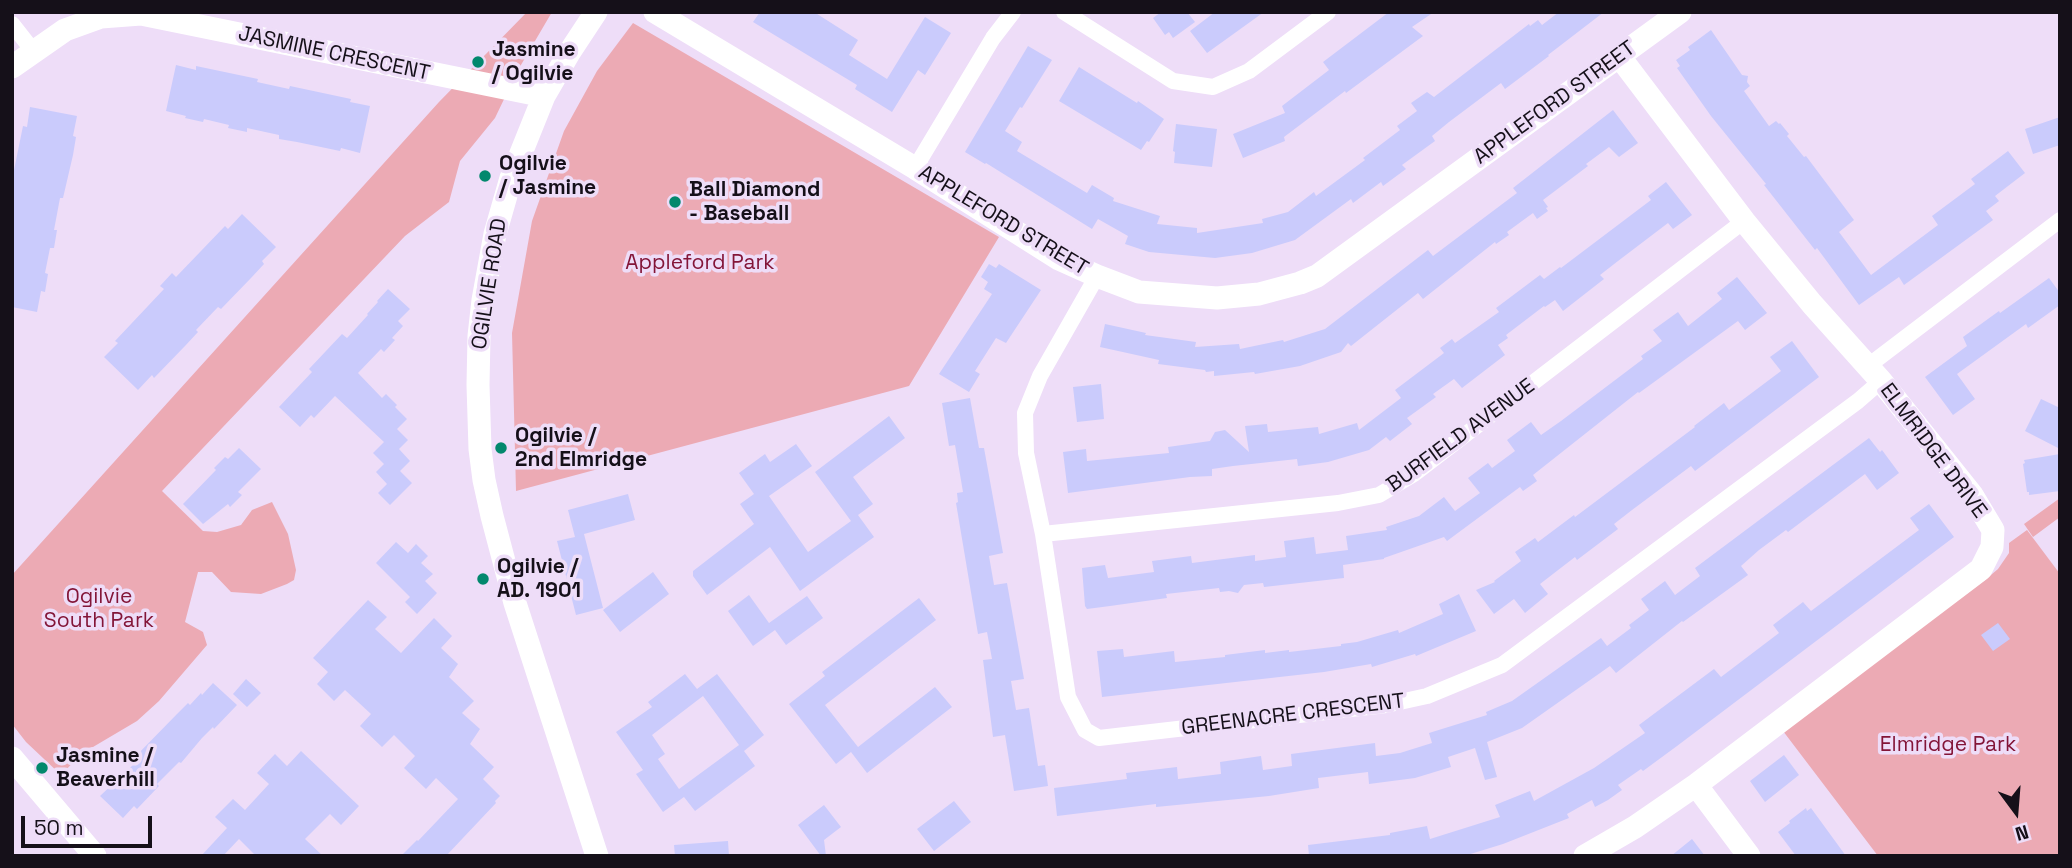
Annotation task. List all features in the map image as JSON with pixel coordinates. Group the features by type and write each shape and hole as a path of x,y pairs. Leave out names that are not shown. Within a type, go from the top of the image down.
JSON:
{"street":[{"name":"OGILVIE ROAD","path":"596,12 544,96 511,178 495,234 483,300 478,348 480,449 487,496 515,603 597,856"},
{"name":"APPLEFORD STREET","path":"655,12 1059,259 1139,292 1217,298 1259,294 1317,276 1680,12"},
{"path":"915,169 993,38 1013,12"},
{"path":"1064,12 1173,81 1213,87 1250,71 1328,12"},
{"name":"JASMINE CRESCENT","path":"12,67 65,30 102,17 141,14 544,96"},
{"path":"12,24 34,52"},
{"name":"ELMRIDGE DRIVE","path":"1585,856 1635,827 1696,785 1981,569 1993,547 1993,530 1972,495 1744,220 1619,57"},
{"name":"BURFIELD AVENUE","path":"1043,534 1338,503 1380,495 1415,474 1744,220"},
{"name":"GREENACRE CRESCENT","path":"1097,276 1040,376 1025,413 1026,453 1043,534 1068,697 1086,730 1099,738 1386,705 1427,696 1502,665 1858,401 1874,374 2060,220"},
{"path":"12,758 95,856"},
{"path":"1696,785 1749,856"}],"green space":[{"name":"Ogilvie South Park","path":"527,12 552,12 518,70 495,118 460,161 449,202 405,236 162,491 203,531 217,532 241,525 252,510 272,502 288,534 296,570 294,580 261,594 231,592 212,572 198,572 185,622 203,632 207,645 159,701 137,721 87,748 61,775 26,742 12,724 12,575 439,102"},
{"name":"Appleford Park","path":"633,23 999,237 909,386 516,491 512,333 532,221 564,131 597,71"},
{"path":"2060,498 2060,517 2033,537 2024,524"},
{"name":"Elmridge Park","path":"2027,530 2060,574 2060,856 1878,856 1783,731 1985,580 1998,569 2009,553 2009,543"}],"building":[{"path":"760,12 814,12 858,40 849,55 887,79 925,17 951,33 925,75 918,70 892,112 855,89 857,85 753,22"},
{"path":"1161,12 1187,12 1195,22 1173,38 1169,32 1165,35 1153,18"},
{"path":"1215,12 1264,12 1207,53 1190,31"},
{"path":"1389,12 1434,12 1412,27 1423,36 1284,137 1285,141 1243,158 1233,134 1285,113 1282,106 1329,70 1323,62"},
{"path":"1559,12 1604,12 1505,89 1501,83 1449,122 1432,136 1435,141 1402,165 1406,169 1383,186 1381,182 1353,203 1351,199 1295,240 1252,253 1215,258 1149,252 1125,244 1128,236 1098,219 1092,229 965,152 1028,46 1052,60 1005,131 1022,142 1017,151 1087,193 1092,185 1114,198 1113,201 1160,216 1157,224 1197,228 1197,233 1263,223 1262,219 1288,212 1314,192 1316,196 1365,160 1363,158 1400,130 1397,126 1417,111 1411,103 1427,92 1434,97 1529,24 1530,26 1538,20 1542,25"},
{"path":"1711,30 1742,75 1748,76 1747,82 1750,86 1744,91 1769,126 1776,121 1780,123 1789,134 1787,136 1804,157 1806,156 1854,220 1839,232 1871,275 1938,225 1932,216 1975,184 1971,179 2008,151 2025,173 1995,196 1999,201 1986,211 1993,220 1904,285 1899,277 1859,305 1711,116 1677,68 1680,66 1676,60"},
{"path":"176,65 196,70 196,66 258,79 257,82 289,89 290,86 351,99 350,102 370,106 360,153 279,139 279,135 247,128 247,132 228,128 229,125 185,118 186,116 166,111"},
{"path":"1079,67 1164,119 1141,150 1059,101"},
{"path":"30,107 77,116 73,155 63,198 60,198 54,230 57,230 54,248 50,248 45,273 48,274 45,292 41,291 37,312 12,307 12,180 23,126 27,127"},
{"path":"1613,110 1638,143 1619,157 1609,147 1543,200 1548,211 1537,219 1533,213 1507,232 1509,235 1496,244 1495,242 1423,299 1418,293 1351,346 1348,343 1341,352 1300,366 1255,374 1214,376 1214,371 1158,364 1159,360 1100,347 1105,324 1146,333 1145,335 1196,342 1195,347 1239,344 1240,349 1283,340 1284,342 1325,329 1428,250 1433,256 1517,193 1513,188"},
{"path":"2060,117 2060,145 2033,154 2025,129"},
{"path":"1176,124 1217,129 1212,167 1174,163"},
{"path":"1666,182 1692,215 1673,229 1668,223 1600,275 1604,279 1563,311 1555,300 1544,306 1506,335 1508,338 1498,345 1505,355 1462,388 1454,379 1433,394 1436,397 1407,418 1412,424 1390,441 1386,437 1369,450 1328,462 1298,466 1297,459 1233,466 1212,469 1212,476 1068,493 1063,452 1086,449 1087,461 1169,453 1168,447 1210,441 1215,432 1225,430 1249,452 1245,426 1267,424 1268,432 1318,427 1319,434 1357,423 1359,430 1401,398 1395,390 1444,353 1440,348 1452,339 1455,343 1499,312 1496,308 1540,275 1544,279 1561,268 1651,200 1648,196"},
{"path":"242,214 276,247 262,261 264,264 251,278 221,309 218,307 154,378 152,375 138,390 104,357 118,343 115,341 164,289 160,286 172,273 176,277 225,226 228,229"},
{"path":"989,264 996,268 999,264 1041,290 1006,343 996,338 975,371 980,374 969,392 939,374 992,294 984,289 988,282 981,277"},
{"path":"1737,277 1767,313 1745,330 1738,321 1638,392 1533,475 1537,481 1523,491 1520,487 1447,541 1444,537 1384,559 1343,565 1344,578 1264,587 1263,583 1244,585 1238,593 1220,592 1219,588 1166,594 1167,598 1110,606 1087,609 1085,606 1082,568 1105,565 1108,578 1154,572 1152,561 1191,556 1192,563 1255,555 1255,561 1286,557 1284,541 1314,537 1316,554 1348,550 1346,536 1387,530 1386,527 1419,516 1444,497 1455,511 1480,493 1468,478 1488,463 1492,468 1515,451 1507,440 1531,422 1541,435 1561,421 1643,359 1641,356 1662,341 1653,330 1678,312 1688,326 1722,299 1717,293"},
{"path":"2049,278 2060,293 2060,305 2028,328 2026,324 1957,374 1975,399 1953,415 1925,377 1967,346 1963,337"},
{"path":"388,289 410,309 398,321 403,326 392,338 395,340 384,352 381,349 358,373 382,398 386,394 407,419 397,429 408,440 399,449 410,461 400,471 412,483 390,505 378,493 387,484 376,472 384,464 373,453 384,442 335,396 314,418 311,415 300,427 279,407 312,372 309,369 342,334 347,338"},
{"path":"1792,341 1819,377 1695,471 1691,466 1614,524 1618,529 1540,584 1548,594 1525,613 1514,599 1494,614 1476,590 1495,582 1521,561 1515,552 1535,538 1538,542 1574,515 1575,517 1724,403 1729,410 1781,371 1770,357"},
{"path":"1101,384 1104,419 1077,422 1073,387"},
{"path":"970,398 979,448 984,448 1003,553 989,556 994,585 1007,583 1024,679 1011,681 1016,710 1029,708 1038,766 1045,765 1048,786 1014,791 1005,735 993,737 983,660 992,659 987,632 978,634 956,503 957,493 963,492 955,445 949,446 942,403"},
{"path":"2041,399 2060,408 2060,449 2025,431"},
{"path":"889,416 905,438 853,477 873,504 858,515 874,537 800,591 770,547 707,595 693,576 693,571 754,524 740,504 754,494 739,473 765,454 770,462 796,444 812,466 769,496 808,552 851,521 815,472"},
{"path":"1869,438 1899,473 1877,490 1865,474 1788,532 1786,530 1759,550 1741,566 1748,575 1682,621 1616,673 1610,666 1522,728 1487,742 1497,777 1485,780 1475,748 1448,757 1451,767 1415,778 1369,784 1368,772 1318,778 1319,788 1269,796 1156,807 1156,804 1057,816 1054,788 1127,779 1126,773 1177,767 1178,779 1221,774 1220,762 1261,756 1263,770 1292,766 1291,754 1375,743 1376,756 1400,753 1432,743 1429,733 1487,715 1486,712 1512,701 1601,638 1607,646 1649,610 1641,599 1665,581 1675,595 1700,576 1695,568"},
{"path":"239,448 261,469 238,492 242,495 230,507 228,504 203,524 183,504 225,457 228,459"},
{"path":"2060,454 2060,491 2029,495 2024,460"},
{"path":"628,494 635,520 584,534 603,608 576,615 557,541 575,537 568,510"},
{"path":"1929,504 1954,537 1677,746 1643,771 1641,769 1618,785 1622,790 1608,800 1595,807 1592,800 1567,814 1569,818 1464,856 1309,856 1308,845 1390,835 1427,826 1430,839 1500,817 1495,805 1530,791 1534,801 1594,768 1645,733 1639,725 1714,669 1721,677 1779,633 1773,625 1803,602 1811,611 1919,530 1910,518"},
{"path":"396,542 408,553 416,544 428,556 421,563 433,574 425,581 437,593 417,614 405,602 410,597 376,563"},
{"path":"653,572 669,594 620,632 603,610"},
{"path":"1459,594 1476,631 1416,656 1415,654 1372,667 1371,664 1324,672 1102,697 1097,651 1123,649 1124,657 1174,651 1175,662 1265,650 1265,653 1289,652 1341,646 1398,630 1399,633 1443,614 1439,604"},
{"path":"749,595 769,623 807,596 823,618 786,645 775,630 753,646 728,611"},
{"path":"919,598 936,620 825,705 858,747 935,687 952,707 867,773 851,752 836,764 789,704 825,676 822,672"},
{"path":"368,600 387,617 375,629 401,653 434,618 452,636 441,648 458,664 449,677 474,701 462,713 480,729 470,744 494,767 483,779 500,796 446,856 401,856 458,799 436,778 426,789 404,768 415,756 394,735 382,747 360,726 371,714 345,690 334,701 317,684 328,672 313,658"},
{"path":"1998,623 2010,639 1993,651 1981,635"},
{"path":"685,674 697,689 717,674 764,735 744,751 755,766 695,811 684,797 663,812 636,774 643,770 616,732 652,707 648,702","holes":["703,696 739,745 679,789 658,759 665,754 652,735"]},
{"path":"246,679 261,693 247,707 233,694"},
{"path":"213,683 237,705 157,784 159,786 137,809 134,806 123,818 100,796 135,763 132,760 188,703 190,705"},
{"path":"301,751 359,806 341,825 330,814 305,839 323,856 256,856 239,839 223,856 201,856 227,828 215,817 233,799 245,810 269,784 257,773 275,754 287,766"},
{"path":"1784,755 1799,775 1765,802 1750,781"},
{"path":"954,801 971,822 934,851 917,829"},
{"path":"824,805 841,827 824,840 826,856 821,856 798,825"},
{"path":"1806,808 1807,811 1811,808 1846,856 1796,856 1778,832"},
{"path":"1692,839 1705,856 1671,856"},
{"path":"728,841 729,856 675,856 674,845"}],"place":[{"name":"Jasmine / Ogilvie","path":"478,62"},
{"name":"Ogilvie / Jasmine","path":"485,176"},
{"name":"Ball Diamond - Baseball","path":"675,202"},
{"name":"Ogilvie / 2nd Elmridge","path":"501,448"},
{"name":"Ogilvie / AD. 1901","path":"483,579"},
{"name":"Jasmine / Beaverhill","path":"42,768"}]}
